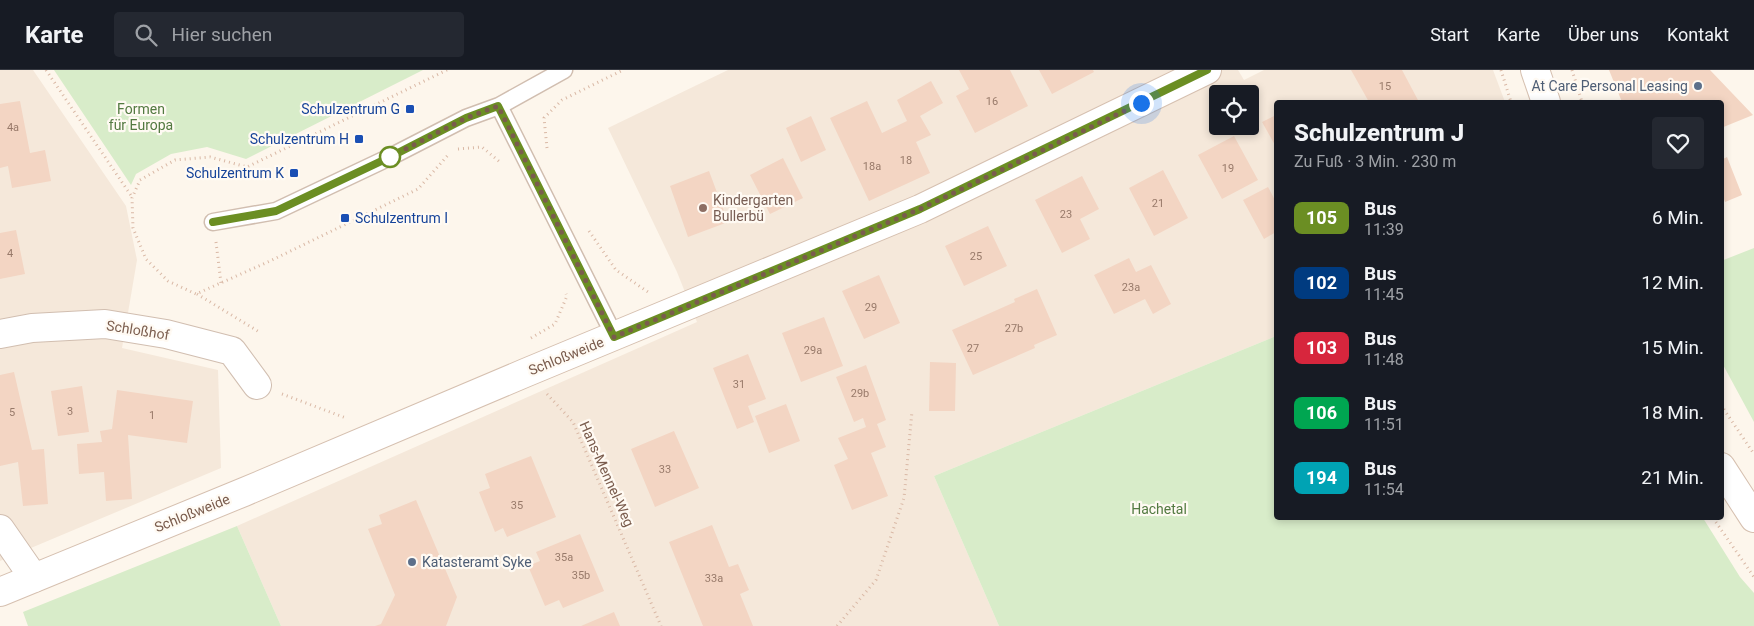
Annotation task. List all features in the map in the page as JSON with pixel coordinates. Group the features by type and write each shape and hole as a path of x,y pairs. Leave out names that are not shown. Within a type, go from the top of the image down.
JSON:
{"street":[{"name":"Schloßweide","path":"0,592 920,209 1207,70"},
{"path":"1535,70 1545,100"},
{"name":"Schloßhof","path":"0,334 32,328 105,324 166,334 232,351 257,385"},
{"path":"1724,472 1754,518"},
{"path":"0,529 34,578"}],"lane":[{"path":"213,222 276,211 390,157 466,118 498,106 564,70"},
{"path":"498,106 614,337"}],"path":[{"path":"46,70 132,198"},
{"path":"261,333 196,294 168,281 146,259 133,228 132,198 140,180 175,160 210,157 247,167 447,70"},
{"path":"548,157 544,118 562,100 623,70"},
{"path":"1501,70 1510,100"},
{"path":"1572,70 1581,100"},
{"path":"196,294 418,189 453,150 482,147 504,165"},
{"path":"213,222 221,283"},
{"path":"585,225 616,270 649,292"},
{"path":"525,341 555,324 566,296 562,287"},
{"name":"Hans-Mennel-Weg","path":"525,373 534,388 546,392 573,422 661,626"},
{"path":"257,385 346,418"},
{"path":"1724,409 1754,454"},
{"path":"838,626 876,580 904,498 912,411"},
{"path":"1714,520 1754,577"}],"shaded area":[{"path":"0,70 33,70 126,206 137,260 122,348 218,370 221,468 0,561"},
{"path":"728,70 1238,70 1244,80 1264,70 1493,70 1504,100 1274,100 1274,337 934,476 999,626 281,626 237,526 697,322 677,272 608,128"}],"green space":[{"name":"Formen für Europa","path":"54,70 423,70 246,159 207,147 171,154 136,174 131,185"},
{"path":"1754,248 1754,422 1724,367 1724,260"},
{"name":"Hachetal","path":"1274,337 1274,520 1704,520 1740,577 1754,593 1754,626 999,626 934,476"},
{"path":"237,526 281,626 28,626 23,612"}],"building":[{"path":"959,70 1010,70 1028,106 975,133 956,96 969,89"},
{"path":"1039,70 1093,70 1094,72 1052,94"},
{"path":"1351,70 1402,70 1418,100 1368,100"},
{"path":"1609,70 1710,70 1753,115 1724,127 1724,100 1621,100"},
{"path":"931,81 943,103 920,116 931,135 916,142 930,173 869,201 830,118 867,101 882,133 907,121 897,100"},
{"path":"20,101 30,153 45,150 51,181 12,188 8,166 0,168 0,104"},
{"path":"811,116 826,150 801,162 786,128"},
{"path":"1274,116 1274,143 1262,122"},
{"path":"1234,136 1258,180 1222,199 1198,155"},
{"path":"1727,157 1742,195 1725,202 1724,199 1724,158"},
{"path":"783,158 803,198 770,214 750,175"},
{"path":"1163,170 1188,218 1154,236 1129,188"},
{"path":"709,171 728,222 688,237 670,186"},
{"path":"1082,176 1099,209 1080,219 1090,239 1062,253 1035,200"},
{"path":"1268,187 1274,198 1274,233 1264,239 1243,200"},
{"path":"988,226 1007,266 964,286 945,246"},
{"path":"16,230 25,274 0,279 0,233"},
{"path":"1129,258 1136,272 1151,265 1171,304 1153,314 1145,299 1114,314 1094,275"},
{"path":"879,275 900,323 864,339 842,291"},
{"path":"1037,289 1057,335 1034,345 1035,348 973,375 952,330 1015,302 1014,299"},
{"path":"824,317 843,366 801,382 782,333"},
{"path":"748,354 766,399 748,406 754,422 737,429 713,368"},
{"path":"930,362 956,363 955,411 929,411"},
{"path":"866,365 886,420 877,424 886,447 871,453 888,496 852,510 834,465 848,459 838,438 866,427 863,418 854,422 836,377"},
{"path":"14,372 32,450 44,449 48,504 23,506 18,462 0,466 0,375"},
{"path":"82,386 89,432 58,436 51,391"},
{"path":"117,390 193,401 187,443 128,435 132,499 106,501 104,472 79,474 77,444 102,442 100,431 112,429"},
{"path":"786,404 800,441 769,453 755,416"},
{"path":"674,431 699,488 655,507 631,449"},
{"path":"531,456 556,517 507,537 503,528 495,532 479,492 490,488 485,474"},
{"name":"Katasteramt Syke","path":"416,500 457,597 446,626 375,626 381,624 395,595 368,529 382,524 379,515"},
{"path":"712,525 729,567 738,564 749,590 740,594 753,626 703,626 669,542"},
{"path":"580,534 604,591 563,608 559,600 545,606 528,566 540,561 536,552"},
{"path":"614,612 620,626 581,626"}],"bus line":[{"name":"105","path":"213,222 276,211 390,157 466,118 498,106 614,337 920,209 1207,70"}],"place":[{"name":"At Care Personal Leasing","path":"1698,86"},
{"name":"Schulzentrum G","path":"410,109"},
{"name":"Schulzentrum H","path":"359,139"},
{"name":"Schulzentrum K","path":"294,173"},
{"name":"Kindergarten Bullerbü","path":"703,208"},
{"name":"Schulzentrum I","path":"345,218"},
{"name":"Katasteramt Syke","path":"412,562"}],"route":[{"path":"390,157 466,118 498,106 614,337 920,209 1141,103"}]}
